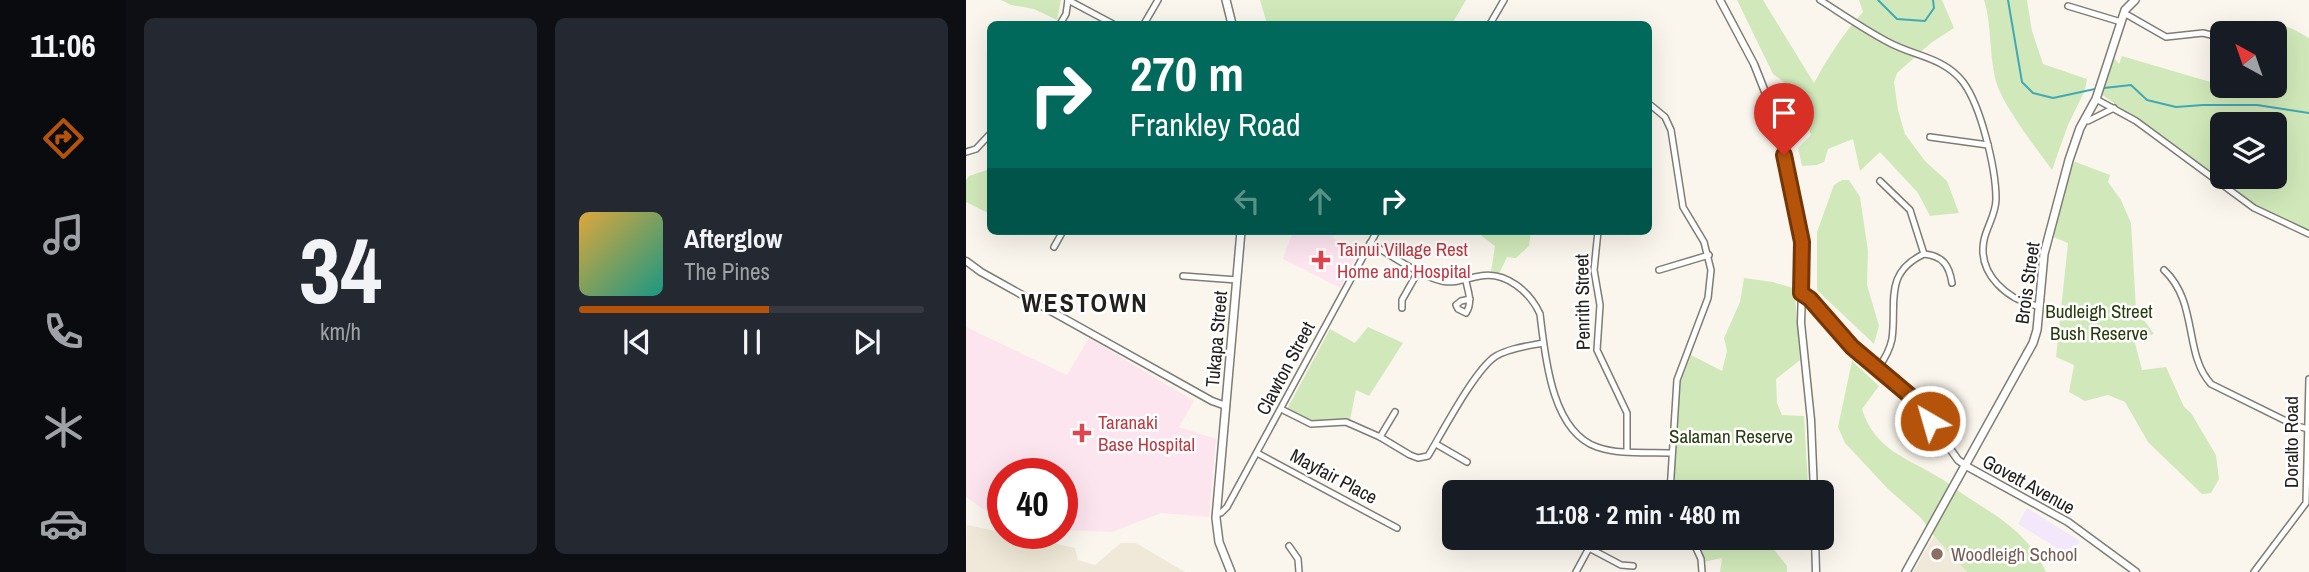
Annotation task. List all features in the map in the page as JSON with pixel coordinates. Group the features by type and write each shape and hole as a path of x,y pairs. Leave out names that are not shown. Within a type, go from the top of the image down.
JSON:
{"main road":[{"path":"1226,0 1231,21"},
{"path":"2124,13 2135,0"},
{"name":"Brois Street","path":"1906,572 2037,330 2044,254 2076,139 2098,93 2124,13"},
{"name":"Tukapa Street","path":"1231,572 1217,534 1216,512 1241,235"}],"street":[{"path":"1062,21 1068,0 1107,21"},
{"path":"1146,21 1158,0"},
{"path":"1492,21 1504,0"},
{"path":"1720,0 1754,64 1773,115 1800,228 1803,255 1801,323 1811,420 1814,480"},
{"path":"1820,0 1889,43 1940,62 1954,73 1968,91 1988,145 1996,198 1983,245 1985,263 1994,281 2005,291 2024,302 2039,306"},
{"path":"2068,6 2121,22"},
{"path":"2124,13 2166,37 2203,33 2210,35"},
{"path":"2098,93 2114,108 2146,128 2244,201 2264,214 2309,234"},
{"path":"1652,106 1665,117 1671,130 1683,207 1704,242 1709,255 1712,279 1708,298 1677,380 1671,480"},
{"path":"2086,120 2114,108"},
{"path":"966,152 976,149 987,137"},
{"path":"1930,137 1988,145"},
{"path":"1880,181 1910,210 1924,254"},
{"path":"1054,247 1061,235"},
{"name":"Clawton Street","path":"1216,512 1221,513 1227,507 1375,235"},
{"name":"Penrith Street","path":"1598,235 1594,270 1600,305 1597,350 1627,413 1628,450"},
{"path":"1370,243 1441,281 1466,281 1476,276 1495,275 1520,288 1535,303 1540,314 1552,384 1570,427 1577,436 1599,447 1672,453"},
{"path":"1878,368 1892,338 1892,297 1898,276 1905,266 1924,254 1940,258 1946,263 1952,283"},
{"path":"1659,270 1709,255"},
{"path":"966,261 1200,394 1226,405"},
{"path":"2164,270 2170,275 2186,305 2197,358 2204,377 2211,384 2294,425 2308,429"},
{"path":"1402,308 1402,300 1419,271"},
{"path":"1183,276 1237,281"},
{"path":"1466,281 1470,299"},
{"name":"Govett Avenue","path":"1801,293 1808,296 1842,338 1915,400 1958,460 2067,522 2136,572"},
{"path":"1281,409 1311,425 1346,422 1418,458 1428,456 1478,373 1495,356 1543,343"},
{"name":"Doralto Road","path":"2254,572 2306,503 2309,379"},
{"path":"1380,437 1395,412"},
{"path":"1436,444 1467,462"},
{"name":"Mayfair Place","path":"1257,453 1397,528"},
{"path":"1289,546 1298,559 1299,572"},
{"path":"1576,572 1588,550"},
{"path":"1593,550 1621,565 1633,566"},
{"path":"1696,550 1701,559 1702,572"},
{"path":"1815,550 1816,572"}],"shaded area":[{"name":"Tainui Village Rest Home and Hospital","path":"1292,235 1334,235 1333,238 1358,253 1340,288 1283,259"},
{"name":"Taranaki Base Hospital","path":"966,327 1067,375 1089,338 1194,401 1179,427 1216,439 1209,517 1161,513 1112,532 1078,531 1078,458 987,458 987,512 966,497"},
{"path":"2027,508 2080,541 2070,556 2018,524"},
{"path":"967,525 987,529 987,549 1075,549 1078,560 1095,565 1121,543 1136,543 1185,572 966,572"},
{"name":"Woodleigh School","path":"1934,536 1967,572 1913,572"}],"green space":[{"path":"1001,0 1061,0 1057,20 1034,9 1011,5"},
{"path":"1260,0 1466,0 1454,21 1266,21"},
{"path":"1737,0 1763,0 1814,83 1836,46 1863,12 1859,0 1942,0 1954,28 1931,43 1897,73 1894,82 1905,134 1925,161 1947,181 1959,213 1930,216 1918,193 1880,152 1860,171 1853,139 1828,149 1824,162 1802,166 1798,148 1811,135 1797,92 1773,74"},
{"path":"1984,0 2027,0 2032,31 2043,64 2087,79 2052,170 2017,121 1996,82"},
{"path":"2287,27 2309,38 2309,231 2261,209 2233,189 2287,189 2287,112 2210,112 2210,172 2101,94 2114,58 2119,64 2122,56 2210,82 2210,98 2287,98"},
{"name":"Budleigh Street Bush Reserve","path":"2073,161 2110,175 2108,182 2121,200 2131,223 2136,309 2154,334 2134,339 2142,370 2166,367 2184,407 2191,413 2216,455 2219,479 2211,493 2202,494 2148,442 2125,402 2108,395 2085,401 2069,392 2074,365 2056,357 2068,243 2053,237"},
{"path":"987,170 987,212 966,202 966,180 969,176"},
{"path":"1842,180 1849,180 1860,197 1868,251 1867,285 1879,326 1874,344 1817,290 1817,232 1834,185"},
{"path":"1480,235 1530,235 1529,246 1516,258 1507,257 1499,274 1491,272 1495,246"},
{"name":"Salaman Reserve","path":"1744,278 1796,289 1800,360 1776,379 1777,403 1782,415 1804,416 1808,480 1673,480 1680,383 1691,355 1722,371 1727,351 1724,338 1740,302"},
{"path":"1368,327 1403,343 1369,396 1356,390 1350,420 1311,420 1287,409 1330,329 1355,343"},
{"path":"1852,361 1879,386 1862,409 1875,435 1894,452 1942,479 2014,529 2031,548 2046,572 1967,572 1921,518 1888,489 1845,443 1838,427"},
{"path":"1697,550 1774,550 1787,566 1787,572 1720,572 1722,558 1703,562"}],"waterway":[{"path":"1878,0 1897,19 1925,21 1934,8 1933,0"},
{"path":"2008,0 2022,82 2033,93 2053,98 2095,89"},
{"path":"2104,88 2131,85 2147,100 2176,107 2257,105 2309,113"}],"place":[{"name":"Tainui Village Rest Home and Hospital","path":"1321,260"},
{"name":"Taranaki Base Hospital","path":"1082,433"},
{"name":"Woodleigh School","path":"1937,554"}],"district":[{"name":"WESTOWN","path":"1085,302"}],"route":[{"path":"1784,155 1802,242 1801,293 1808,296 1842,338 1904,389 1930,421"}]}
